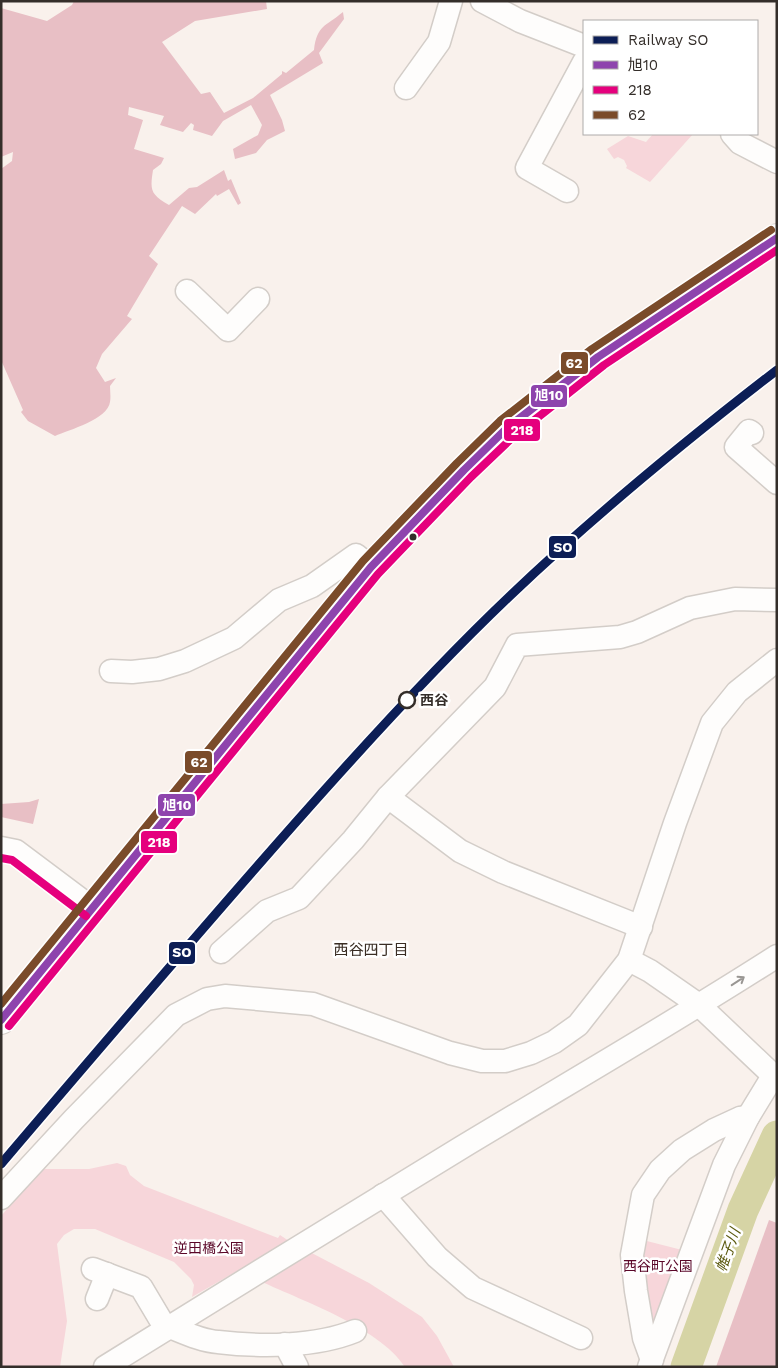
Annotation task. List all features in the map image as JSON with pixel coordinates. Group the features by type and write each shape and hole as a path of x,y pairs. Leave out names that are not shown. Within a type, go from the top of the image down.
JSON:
{"highway":[{"path":"1,1020 371,567 506,429 598,357 777,238"}],"street":[{"path":"406,88 439,42 451,1"},
{"path":"493,4 520,21 583,46"},
{"path":"568,191 527,168 583,64"},
{"path":"733,135 740,143 777,162"},
{"path":"187,291 228,330 258,299"},
{"path":"752,432 749,431 736,447 777,483"},
{"path":"111,671 132,672 159,669 185,661 234,638 279,600 312,586 356,555 371,567"},
{"path":"221,952 267,911 298,898 353,840 388,797 495,688 517,645 620,637 637,632 690,608 735,599 777,600"},
{"path":"1,1198 74,1119 176,1015 207,1000 225,996 313,1004 450,1053 482,1061 505,1061 531,1053 554,1042 578,1025 629,960 675,823 712,723 738,692 777,660"},
{"path":"388,797 460,851 503,872 641,927"},
{"path":"1,848 16,851 92,908"},
{"path":"105,1367 383,1195 777,956"},
{"path":"629,960 650,971 699,1005 775,1078 748,1117 724,1165 650,1363"},
{"path":"650,1363 636,1291 632,1254 643,1195 660,1170 682,1150 714,1130 740,1118 748,1117"},
{"path":"383,1195 437,1256 473,1288 581,1338"},
{"path":"97,1299 100,1271 141,1287 168,1328 216,1342 286,1344 344,1336 355,1331"},
{"path":"286,1344 297,1367"}],"green space":[{"path":"652,135 692,135 650,182 626,168 624,160 618,157 614,159 607,149 628,136 646,142"},
{"name":"逆田橋公園","path":"117,1163 126,1166 130,1175 144,1186 278,1238 280,1235 289,1241 192,1297 194,1285 191,1279 174,1262 95,1229 74,1229 64,1235 57,1244 67,1321 60,1367 1,1367 1,1216 42,1169 89,1169"},
{"name":"西谷町公園","path":"639,1239 686,1251 651,1343"},
{"name":"逆田橋公園","path":"306,1250 369,1283 422,1317 437,1336 454,1367 405,1367 393,1352 357,1327 315,1305 256,1279"}],"shaded area":[{"path":"74,1 266,1 267,9 195,21 162,42 201,94 210,92 224,113 253,98 282,74 282,71 286,73 314,50 317,36 323,27 343,12 344,19 319,53 323,63 270,95 285,131 267,140 256,153 235,159 233,149 258,135 262,125 251,105 223,121 212,136 193,130 194,125 191,123 183,132 160,125 164,116 129,107 128,115 143,120 134,149 164,158 161,164 153,170 152,187 158,198 169,205 189,188 197,187 224,170 228,181 231,179 241,203 238,205 229,189 217,196 216,194 195,214 182,206 149,256 158,264 127,316 132,319 102,354 96,368 105,382 116,378 110,386 108,408 95,419 55,436 28,421 21,412 23,410 1,360 1,169 12,161 13,152 1,157 1,8 47,21 72,5"},
{"path":"39,799 33,824 1,817 1,804 29,802"},
{"path":"769,1220 777,1223 777,1367 716,1367"}],"waterway":[{"name":"帷子川","path":"686,1367 743,1210 777,1136"}],"rail line":[{"name":"SO","path":"1,1164 297,821 456,648 544,564 609,507 675,451 777,370"}],"transit line":[{"name":"62","path":"1,1004 363,561 457,463 500,421 592,349 771,230"},
{"name":"旭10","path":"1,1020 371,567 464,470 506,429 598,357 777,238"},
{"name":"218","path":"9,1026 378,574 471,477 513,437 604,365 777,250"},
{"name":"218","path":"1,858 12,860 86,916"}],"place":[{"name":"西谷","path":"407,700"}],"district":[{"name":"西谷四丁目","path":"371,950"}]}
